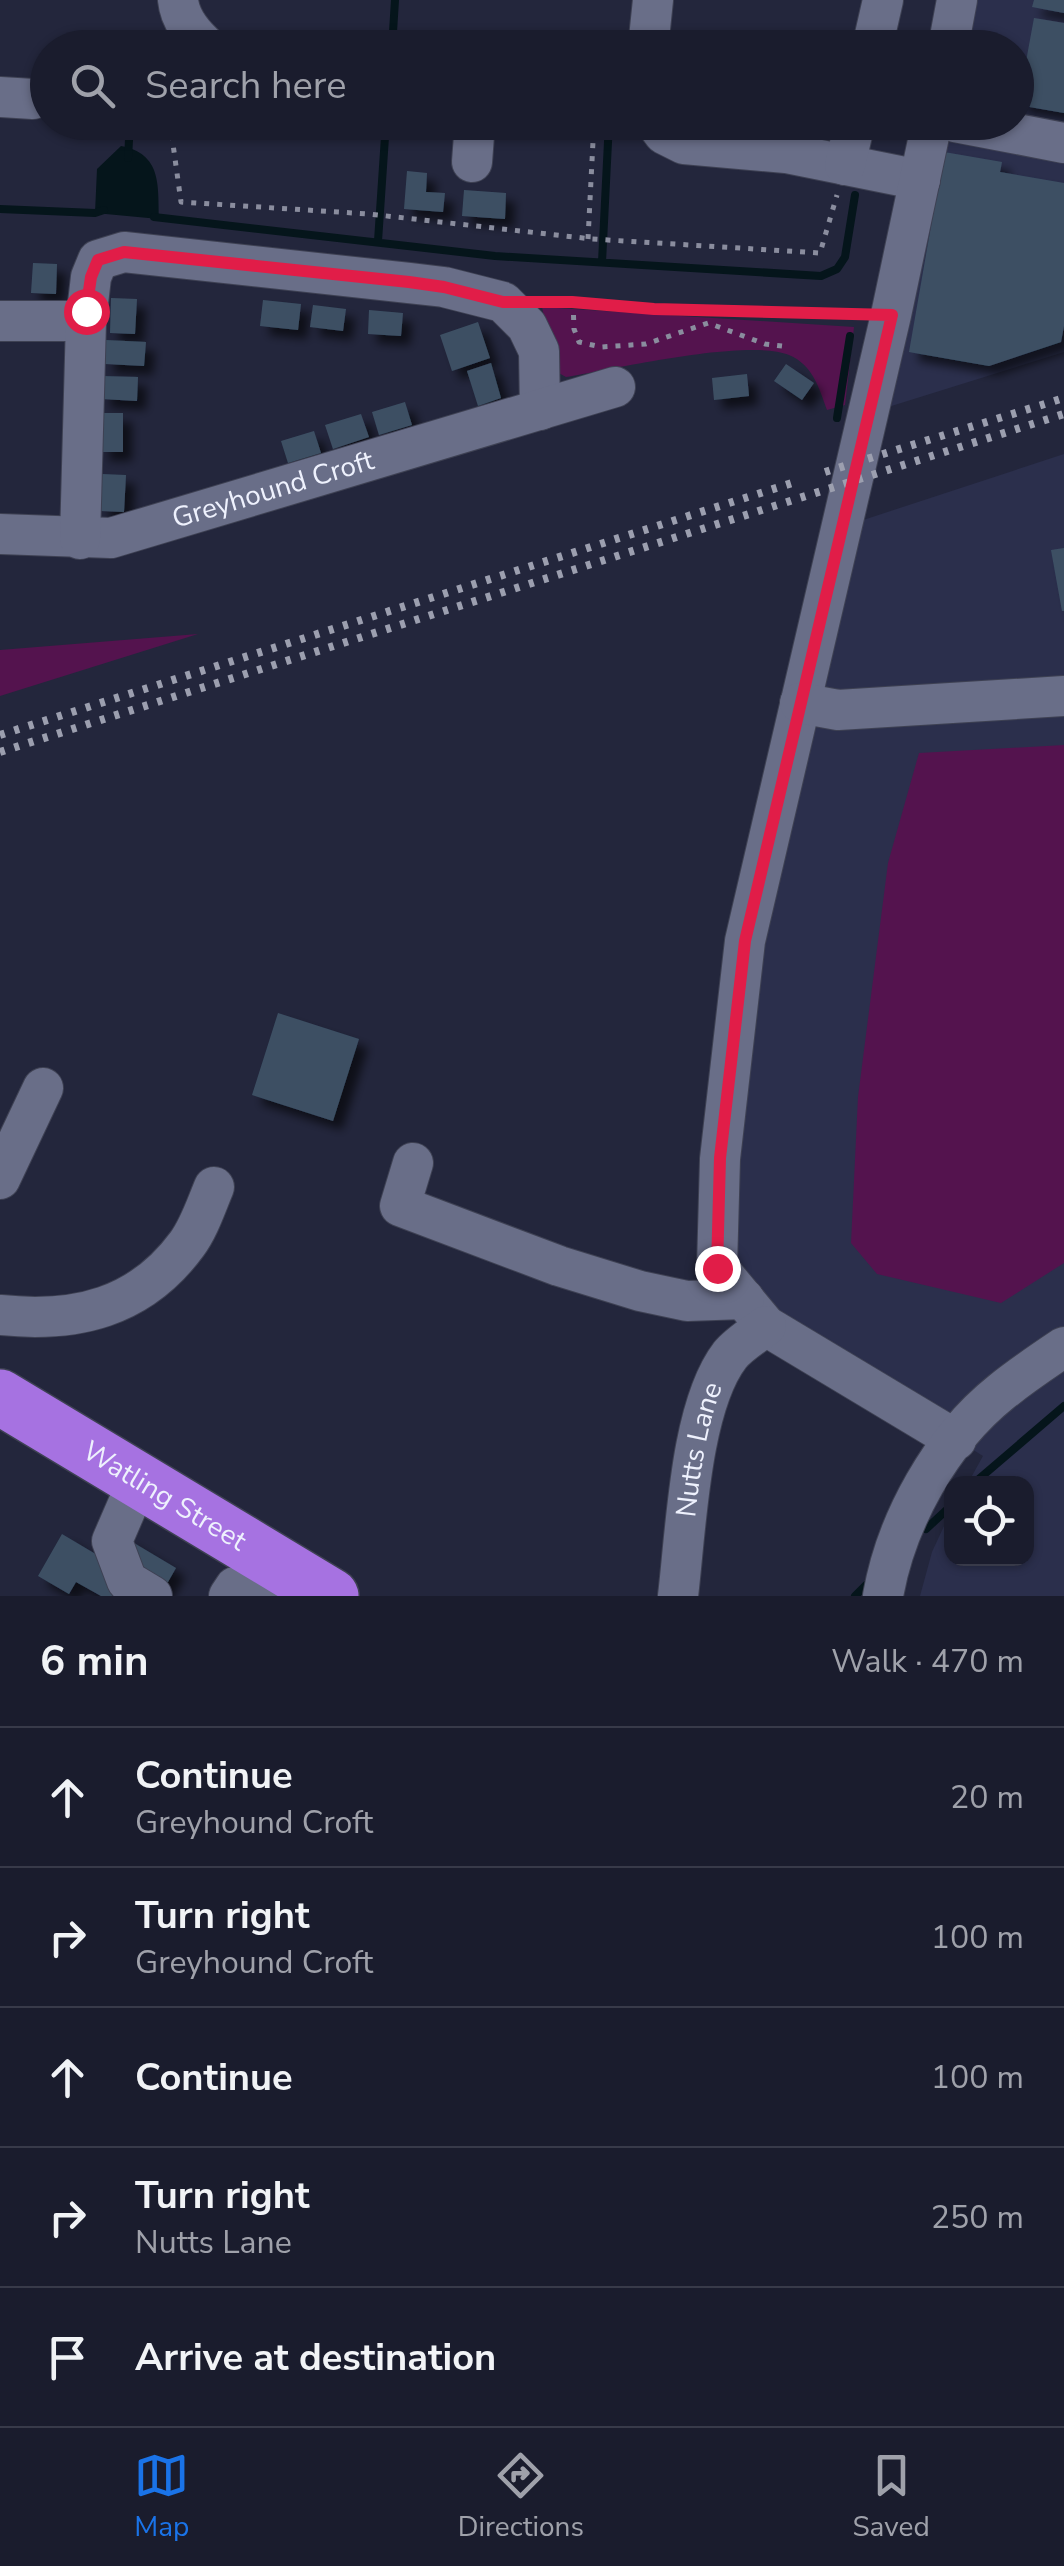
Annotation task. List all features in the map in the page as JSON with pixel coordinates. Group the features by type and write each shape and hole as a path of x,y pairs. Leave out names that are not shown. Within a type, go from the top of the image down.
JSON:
{"highway":[{"name":"Watling Street","path":"0,1397 314,1586"}],"street":[{"path":"172,30 176,0"},
{"path":"176,0 190,30"},
{"path":"650,30 653,0"},
{"path":"876,30 883,0"},
{"path":"952,30 958,0"},
{"path":"1034,137 1064,143"},
{"path":"472,162 474,140"},
{"path":"676,140 684,144 786,153 920,180"},
{"path":"845,165 851,140"},
{"path":"928,140 892,315 745,941 720,1158 717,1268 755,1312 956,1440"},
{"path":"80,539 86,321 91,277 98,260 124,252 409,282 503,302 528,326 539,351 540,410"},
{"path":"0,321 86,321"},
{"name":"Greyhound Croft","path":"0,534 110,538 614,387"},
{"path":"800,703 838,710 1064,696"},
{"path":"0,1180 43,1088"},
{"path":"413,1163 400,1206 559,1266 687,1302 755,1312"},
{"path":"0,1315 82,1315 125,1299 161,1274 190,1240 214,1187"},
{"name":"Nutts Lane","path":"678,1596 693,1474 710,1390 755,1312"},
{"path":"883,1596 904,1524 925,1484 956,1440 998,1393 1064,1347"},
{"path":"138,1481 112,1541 127,1581 152,1596"},
{"path":"229,1596 236,1587 314,1586"}],"path":[{"path":"172,140 181,202 368,214 590,239 820,254 845,165"},
{"path":"590,239 593,140"},
{"path":"503,302 892,315"},
{"path":"572,302 579,342 601,348 646,344 708,323 765,344 782,346"}],"shaded area":[{"path":"957,0 1064,0 1064,352 869,413 928,140 1034,140 1034,30 951,30"},
{"path":"121,146 144,156 151,164 157,183 159,219 95,213 97,169"},
{"path":"542,307 854,327 845,405 827,410 804,365 789,355 769,351 713,352 566,377 555,371"},
{"path":"1064,454 1064,1596 920,1596 944,1526 944,1566 1034,1566 1034,1476 972,1476 983,1456 925,1420 717,1267 720,1159 842,527"},
{"path":"198,634 0,696 0,650"},
{"path":"1064,745 1064,1263 1001,1303 877,1274 851,1243 858,1097 888,863 919,753"}],"building":[{"path":"1034,0 1064,0 1064,13 1032,7"},
{"path":"1034,18 1064,23 1064,113 1034,108"},
{"path":"944,152 1002,162 1000,172 1064,183 1061,342 989,366 909,352"},
{"path":"407,171 427,173 426,192 445,193 443,212 404,209"},
{"path":"464,190 506,193 505,219 462,216"},
{"path":"33,263 57,264 56,294 31,293"},
{"path":"111,298 137,299 135,334 110,333"},
{"path":"263,300 301,304 298,330 260,326"},
{"path":"313,305 346,309 343,331 310,327"},
{"path":"369,310 403,313 401,336 368,334"},
{"path":"478,322 490,358 452,371 440,335"},
{"path":"106,340 146,342 144,366 105,364"},
{"path":"491,363 501,398 478,406 467,371"},
{"path":"786,364 814,383 802,400 774,381"},
{"path":"747,374 749,396 714,400 712,378"},
{"path":"102,376 138,377 137,401 101,399"},
{"path":"405,402 412,425 379,435 372,412"},
{"path":"101,413 123,413 123,452 100,452"},
{"path":"361,414 369,437 333,449 325,425"},
{"path":"314,431 321,453 288,463 281,441"},
{"path":"102,474 126,475 124,512 100,511"},
{"path":"1064,548 1064,611 1062,611 1051,550"},
{"path":"278,1013 359,1039 333,1121 252,1095"},
{"path":"62,1534 109,1562 124,1537 176,1568 160,1596 101,1596 76,1582 69,1594 38,1576"}],"waterway":[{"path":"393,30 395,0"},
{"path":"128,158 129,140"},
{"path":"378,241 385,140"},
{"path":"602,262 608,140"},
{"path":"154,217 495,256 821,276 837,269 845,257 855,195"},
{"path":"0,209 95,213 104,210"},
{"path":"837,418 850,336"},
{"path":"982,1476 1064,1406"},
{"path":"926,1529 944,1512"},
{"path":"855,1596 866,1585"}],"railway":[{"path":"825,472 1064,398"},
{"path":"0,752 1064,414"},
{"path":"0,735 792,483"}],"route":[{"path":"86,311 98,260 124,252 409,282 503,302 892,315 745,941 720,1158 717,1268"}]}
